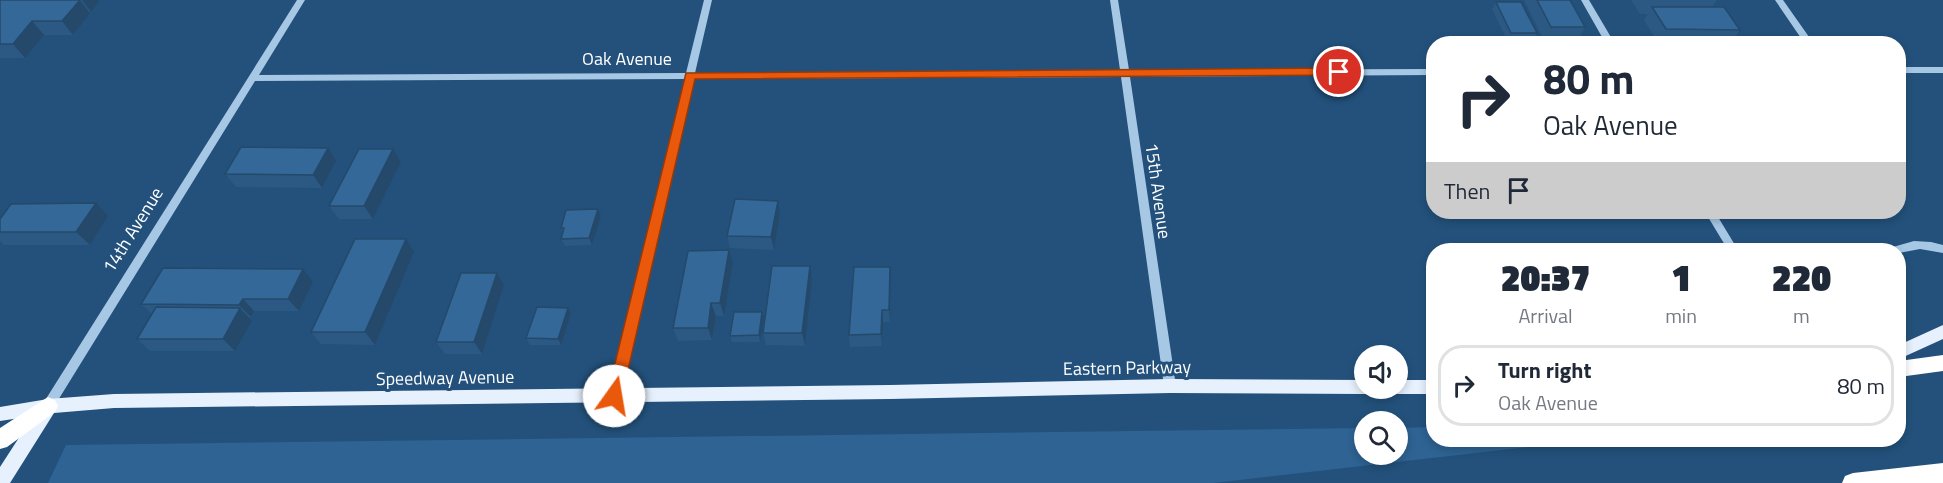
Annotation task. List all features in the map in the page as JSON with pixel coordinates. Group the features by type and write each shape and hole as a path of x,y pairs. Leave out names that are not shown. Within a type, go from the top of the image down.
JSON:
{"highway":[{"path":"1906,368 1943,363"},
{"path":"0,440 48,406"},
{"path":"1853,483 1943,473"}],"main road":[{"path":"1906,349 1943,332"},
{"name":"Eastern Parkway","path":"890,392 1170,386 1354,387"},
{"path":"1408,387 1426,387"},
{"name":"Speedway Avenue","path":"0,414 48,406 114,401 890,392"},
{"name":"14th Avenue","path":"0,483 48,406"}],"street":[{"name":"14th Avenue","path":"48,406 301,0"},
{"path":"614,396 708,0"},
{"name":"15th Avenue","path":"1114,0 1170,386"},
{"path":"1585,0 1606,36"},
{"path":"1779,0 1804,36"},
{"path":"1906,70 1943,70"},
{"name":"Oak Avenue","path":"253,78 1426,72"},
{"path":"1714,219 1729,243"},
{"path":"1906,247 1925,244 1943,249"}],"shaded area":[{"path":"1426,427 1426,447 1528,447 1408,461 1408,428"},
{"path":"1354,428 1354,465 1370,465 1213,483 48,483 66,445"}],"building":[{"path":"0,0 80,0 62,21 32,21 13,44 0,44"},
{"path":"1537,0 1570,0 1585,27 1551,27"},
{"path":"1496,2 1521,2 1537,33 1511,33"},
{"path":"1652,7 1724,7 1740,30 1666,29"},
{"path":"241,147 328,148 313,175 225,174"},
{"path":"359,149 393,149 364,206 329,206"},
{"path":"735,199 778,201 771,237 727,236"},
{"path":"96,203 76,232 0,232 0,219 11,204"},
{"path":"598,209 589,238 561,239 564,228 561,228 566,210"},
{"path":"355,239 406,239 365,332 311,332"},
{"path":"729,250 720,303 711,303 708,328 673,328 688,251"},
{"path":"772,266 810,266 802,333 763,333"},
{"path":"854,267 890,267 889,310 882,310 881,334 849,335"},
{"path":"163,268 303,269 288,299 243,299 239,305 141,304"},
{"path":"461,273 497,273 474,342 436,342"},
{"path":"156,307 240,308 223,339 137,339"},
{"path":"537,307 568,308 558,339 526,338"},
{"path":"734,312 762,312 759,335 730,336"}],"route":[{"path":"614,396 690,75 1339,72"}]}
